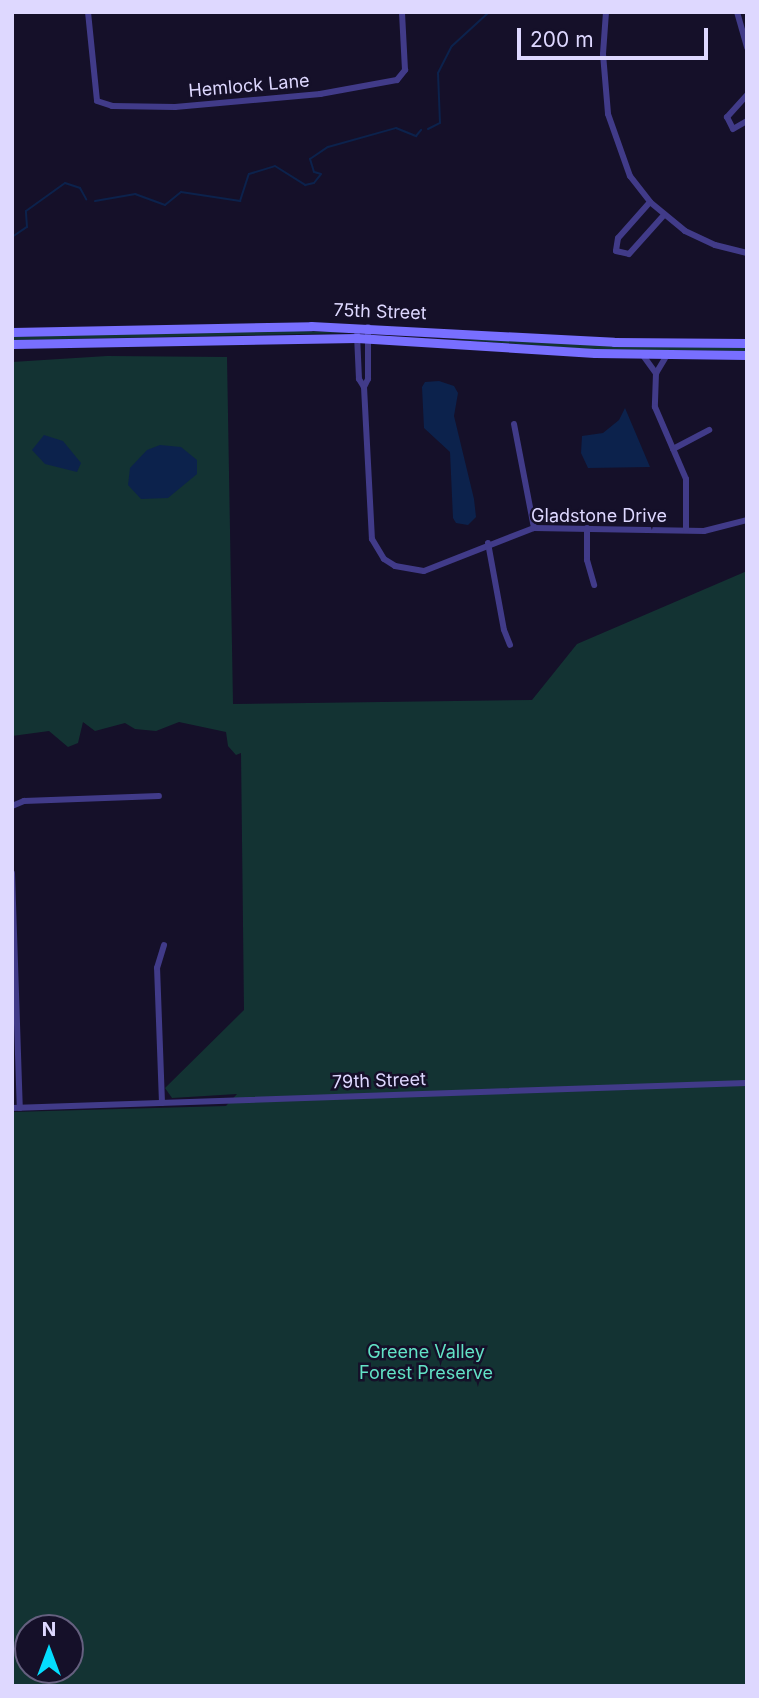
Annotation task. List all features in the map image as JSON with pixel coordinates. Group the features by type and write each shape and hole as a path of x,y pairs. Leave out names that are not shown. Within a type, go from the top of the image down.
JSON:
{"main road":[{"name":"75th Street","path":"12,332 368,327 614,342 747,343"},
{"name":"75th Street","path":"12,344 357,338 642,355 747,355"}],"street":[{"name":"Hemlock Lane","path":"88,12 97,101 112,106 175,107 320,94 402,76 402,12"},
{"path":"606,12 603,54 611,131 622,162 650,202 664,215 699,239 747,253"},
{"path":"737,12 747,48"},
{"path":"747,94 727,117 733,129 747,121"},
{"path":"650,202 618,239 616,251 629,254 664,215"},
{"name":"Gladstone Drive","path":"357,327 359,379 364,387 372,539 384,559 403,570 424,571 488,543 534,528 719,529 747,520"},
{"name":"Gladstone Drive","path":"364,387 368,379 368,327"},
{"path":"642,355 656,373"},
{"path":"667,355 656,373 655,407 686,479 686,530"},
{"path":"514,424 534,528"},
{"path":"673,449 709,430"},
{"path":"587,528 587,560 594,585"},
{"path":"488,543 495,565 503,630 510,645"},
{"path":"12,806 24,801 159,796"},
{"path":"12,873 16,1108"},
{"path":"162,1103 157,968 164,945"},
{"name":"79th Street","path":"16,1108 747,1083"}],"green space":[{"path":"266,330 353,333 12,340 12,337"},
{"path":"447,339 747,347 747,351 588,349"},
{"name":"Greene Valley Forest Preserve","path":"107,356 227,357 233,704 532,700 577,644 747,571 747,1686 12,1686 12,1112 226,1106 237,1094 172,1098 165,1088 244,1010 241,753 236,755 228,746 226,732 179,722 156,731 135,729 125,723 95,731 83,722 78,743 68,747 49,731 12,736 12,362"}],"water":[{"path":"439,381 454,386 458,393 454,416 476,517 468,525 456,523 453,518 450,452 424,428 422,387 425,382"},
{"path":"625,408 650,467 588,468 581,453 582,436 603,433 619,420"},
{"path":"44,435 63,441 81,463 77,472 45,464 32,450"},
{"path":"160,445 181,447 197,460 197,474 168,498 141,499 128,485 130,468 147,450"}],"waterway":[{"path":"428,129 440,123 438,73 452,46 489,12"},
{"path":"95,201 135,194 165,205 181,192 240,201 249,174 275,166 305,185 314,183 321,174 314,172 310,159 328,147 396,128 416,136 421,130"},
{"path":"12,237 27,227 26,211 65,183 80,188 86,199"}]}
